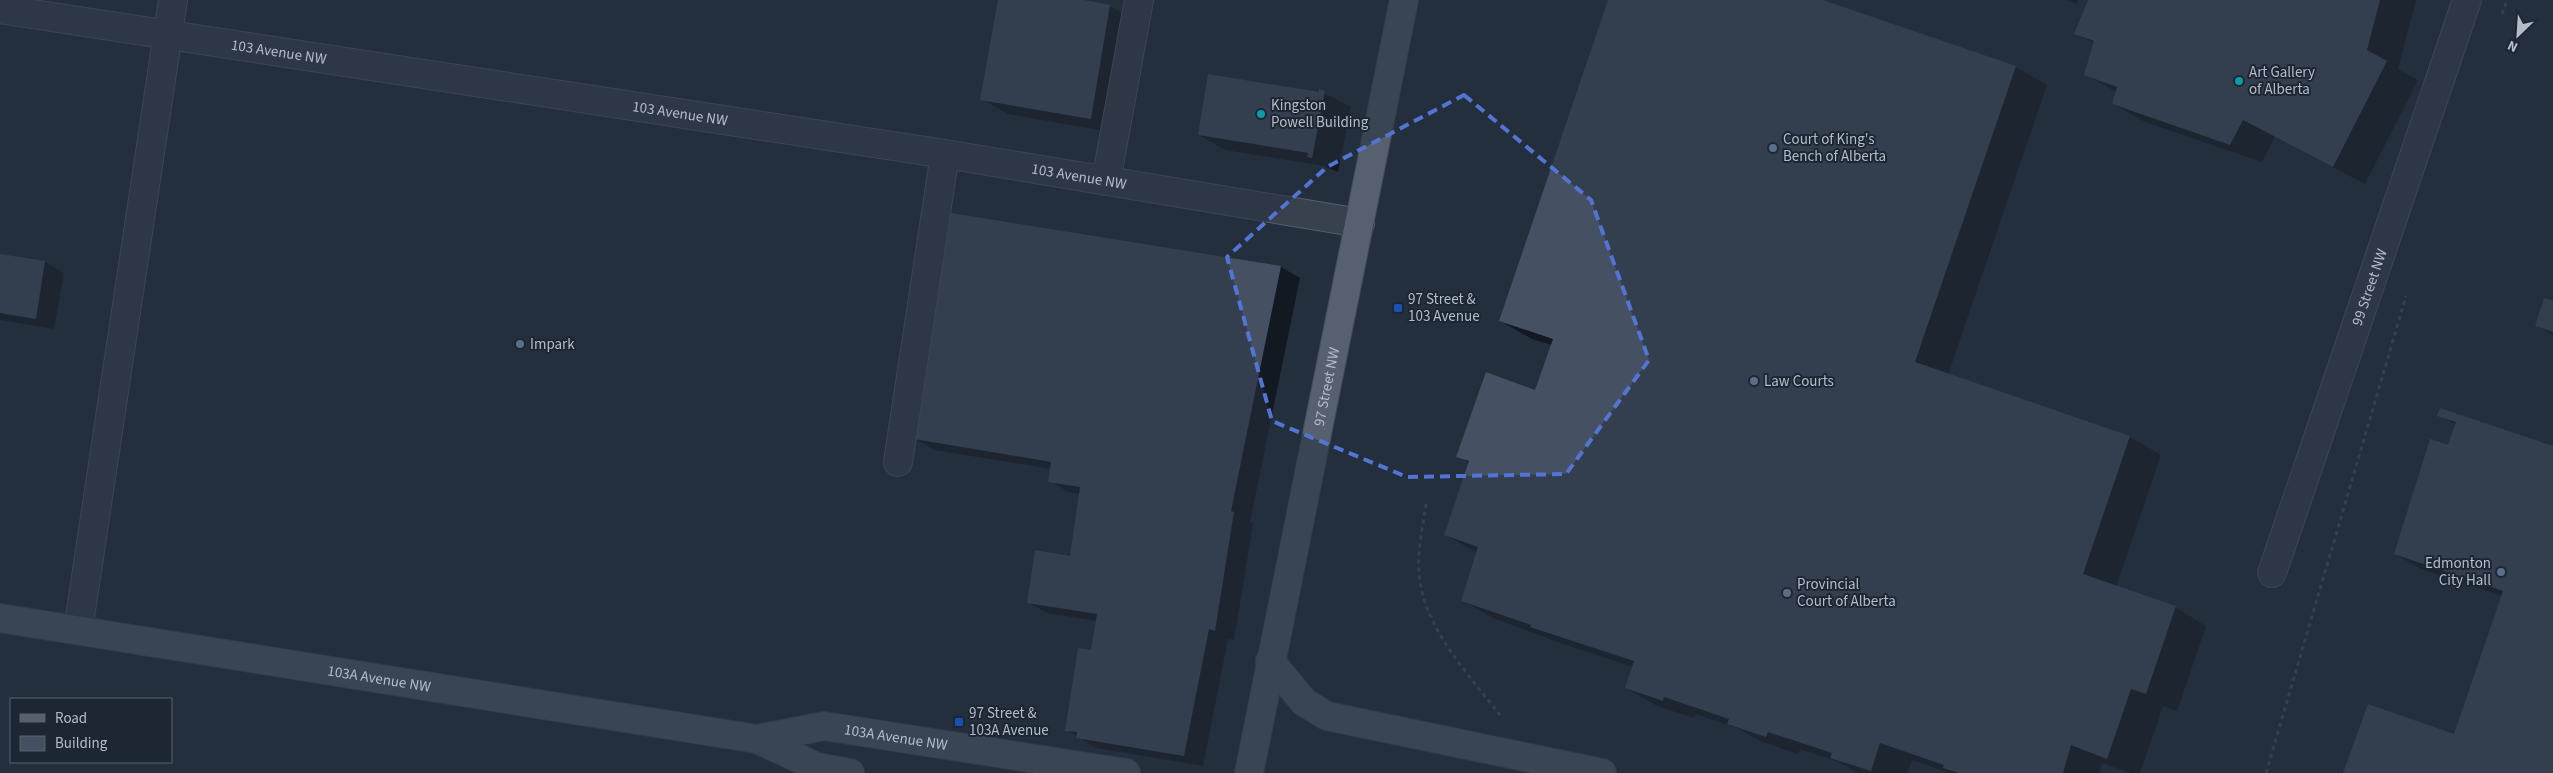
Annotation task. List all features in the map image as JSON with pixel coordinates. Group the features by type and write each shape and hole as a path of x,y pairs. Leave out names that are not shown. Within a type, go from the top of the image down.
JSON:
{"main road":[{"name":"97 Street NW","path":"1249,773 1404,0"},
{"name":"103A Avenue NW","path":"0,618 757,739 817,767 850,773"},
{"path":"1270,661 1304,702 1327,716 1602,773"},
{"name":"103A Avenue NW","path":"757,739 824,726 1126,773"}],"street":[{"path":"78,630 173,0"},
{"path":"1106,181 1139,0"},
{"name":"99 Street NW","path":"2272,573 2468,0"},
{"name":"103 Avenue NW","path":"0,8 945,154 1360,223"},
{"path":"898,462 945,154"}],"path":[{"path":"2500,19 2507,0"},
{"path":"2266,773 2409,287"},
{"path":"1426,504 1418,573 1427,603 1436,626 1454,658 1505,721"}],"highlighted area":[{"path":"1464,95 1591,200 1649,360 1566,474 1407,477 1272,421 1227,257 1327,167"}],"building":[{"path":"998,0 1084,0 1110,5 1091,119 980,100"},
{"name":"Law Courts","path":"1608,0 1823,0 2016,66 1915,362 2130,436 2083,574 2176,606 2146,694 2131,689 2107,759 2071,745 2063,773 1959,773 1943,768 1944,765 1880,743 1871,771 1830,758 1832,753 1768,732 1766,737 1727,724 1729,719 1664,697 1663,701 1625,688 1634,661 1530,627 1531,625 1461,601 1478,547 1444,535 1469,461 1456,457 1486,372 1535,390 1553,339 1499,321"},
{"name":"Art Gallery of Alberta","path":"2088,0 2380,0 2367,50 2387,61 2333,167 2243,120 2230,145 2112,104 2117,87 2084,75 2094,41 2074,34"},
{"name":"Kingston Powell Building","path":"1208,74 1319,92 1319,89 1325,91 1312,158 1307,157 1308,153 1198,135"},
{"path":"951,213 1281,266 1231,511 1234,512 1215,631 1209,629 1184,756 1076,738 1077,732 1065,731 1078,648 1091,650 1097,614 1027,603 1035,550 1070,556 1080,487 1048,482 1051,462 914,439"},
{"path":"0,254 45,261 36,319 0,313"},
{"path":"2544,298 2553,301 2553,332 2535,326"},
{"name":"Edmonton City Hall","path":"2440,408 2553,446 2553,773 2343,773 2368,704 2454,734 2503,591 2394,554 2430,439 2448,445 2456,422 2437,416"}],"place":[{"name":"Art Gallery of Alberta","path":"2239,81"},
{"name":"Kingston Powell Building","path":"1261,114"},
{"name":"Court of King's Bench of Alberta","path":"1773,148"},
{"name":"97 Street & 103 Avenue","path":"1398,308"},
{"name":"Impark","path":"520,344"},
{"name":"Law Courts","path":"1754,381"},
{"name":"Edmonton City Hall","path":"2501,572"},
{"name":"Provincial Court of Alberta","path":"1787,593"},
{"name":"97 Street & 103A Avenue","path":"959,722"}]}
